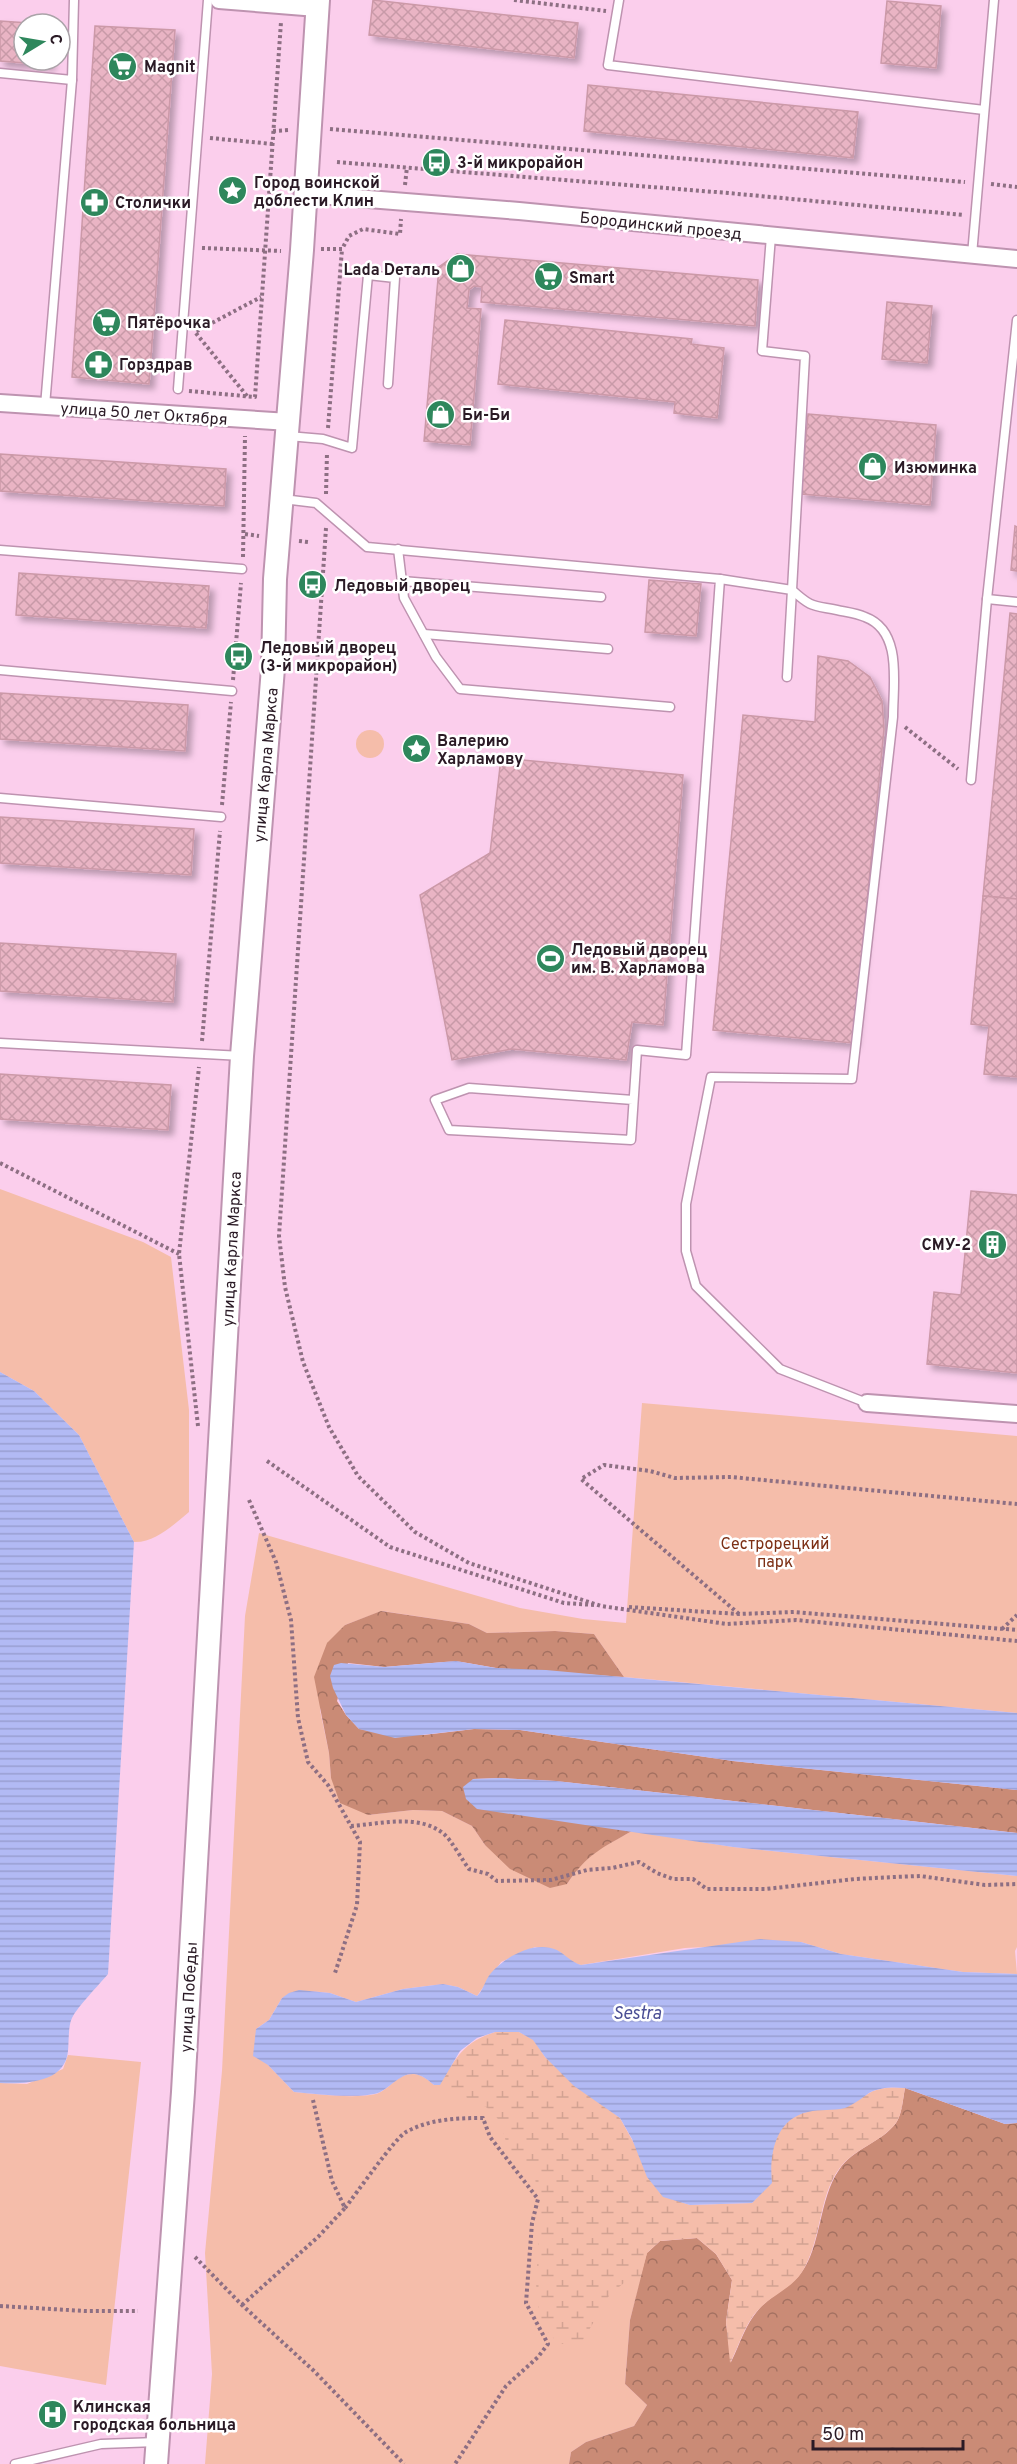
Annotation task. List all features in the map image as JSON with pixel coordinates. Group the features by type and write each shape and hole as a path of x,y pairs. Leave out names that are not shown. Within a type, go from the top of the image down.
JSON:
{"street":[{"path":"219,0 317,4"},
{"name":"улица Карла Маркса","path":"215,1530 242,1056 273,668 275,579 283,498 317,4"},
{"name":"Бородинский проезд","path":"305,194 519,211 1017,259"},
{"name":"улица 50 лет Октября","path":"0,403 244,420 288,429"},
{"path":"867,1402 1017,1414"},
{"name":"улица Победы","path":"157,2453 183,2092 215,1530"}],"lane":[{"path":"45,406 72,80 74,0"},
{"path":"178,389 208,0"},
{"path":"619,0 609,65 984,110"},
{"path":"972,255 994,0"},
{"path":"0,73 72,80"},
{"path":"771,236 762,351 805,356 787,677"},
{"path":"288,429 352,448 368,274 395,278 388,384"},
{"path":"971,780 987,599 1017,320"},
{"path":"283,498 316,503 367,547 720,579 792,590 809,605 865,617 877,624 888,635 893,668 893,717 852,1079 711,1077 686,1204 686,1251 696,1286 780,1369 867,1402"},
{"path":"398,549 404,597 436,657 460,689 670,707"},
{"path":"0,550 242,569"},
{"path":"633,1100 469,1088 435,1100 449,1130 631,1140 637,1050 686,1055 720,579"},
{"path":"402,581 601,597"},
{"path":"987,599 1017,602"},
{"path":"424,634 608,649"},
{"path":"0,670 232,691"},
{"path":"0,798 221,817"},
{"path":"0,1043 242,1056"},
{"path":"15,2464 101,2444 157,2453"}],"path":[{"path":"514,0 618,12"},
{"path":"178,389 255,397 273,144 273,3"},
{"path":"338,129 1017,187"},
{"path":"197,137 273,144"},
{"path":"337,162 728,193 974,216"},
{"path":"189,247 265,252"},
{"path":"247,396 195,332 262,296"},
{"path":"199,1433 179,1254 201,1053 245,534 244,420"},
{"path":"893,717 971,780"},
{"path":"0,1163 179,1254"},
{"path":"267,1461 390,1546 564,1603 739,1614 794,1612 1017,1630"},
{"path":"739,1614 581,1479 604,1465 650,1471 675,1478 730,1477 1017,1504"},
{"path":"249,1500 276,1562 291,1620 298,1718 308,1762 328,1785 360,1842 357,1905 335,1973"},
{"path":"1002,1629 1017,1615"},
{"path":"351,1826 426,1823 446,1835 469,1869 488,1874 497,1881 551,1880 587,1870 612,1868 639,1862 673,1879 693,1879 706,1889 766,1889 920,1876 985,1885 1017,1884"},
{"path":"313,2100 332,2181 345,2208"},
{"path":"242,2305 320,2236 404,2133 435,2120 483,2118 490,2137 538,2199 532,2223 526,2303 548,2344 538,2357 506,2386 455,2464"},
{"path":"195,2257 242,2305 314,2371 404,2464"},
{"path":"0,2306 85,2311 138,2311"}],"green space":[{"path":"370,730 380,734 384,744 380,754 370,758 360,754 356,744 360,734"},
{"path":"0,1189 143,1242 171,1257 189,1410 189,1512 149,1540 134,1542 79,1435 34,1391 0,1372"},
{"name":"Сестрорецкий парк","path":"642,1403 1017,1436 1017,1713 624,1677 594,1634 555,1631 487,1633 469,1624 382,1611 345,1625 320,1710 329,1753 331,1778 368,1815 413,1810 442,1811 472,1826 485,1845 567,1884 581,1864 601,1848 632,1831 733,1847 1017,1876 1017,1947 1015,1951 1017,1974 963,1972 841,1954 801,1942 685,1948 581,1965 571,1962 560,1952 535,1947 501,1962 477,1996 458,1987 443,1984 403,1989 356,2002 330,1993 311,1991 282,1998 269,2020 256,2029 268,2065 294,2092 335,2096 376,2094 408,2074 422,2076 434,2085 450,2067 663,2196 630,2320 625,2384 647,2405 634,2426 586,2442 571,2452 569,2464 205,2464 212,2374 205,2253 222,2071 245,1616 259,1533 520,1608 583,1619 626,1623"},
{"path":"381,1611 469,1624 487,1633 555,1631 594,1634 624,1677 496,1668 456,1661 384,1667 348,1663 337,1701 359,1729 424,1735 474,1729 520,1730 733,1761 1017,1790 1017,1833 556,1781 473,1779 477,1808 632,1831 588,1859 567,1884 550,1888 510,1869 485,1845 472,1826 442,1811 413,1810 368,1815 340,1803 331,1778 329,1753 314,1677 327,1643 345,1625"},
{"path":"495,2032 519,2032 533,2039 545,2057 620,2118 663,2196 690,2205 752,2203 771,2183 772,2154 778,2135 789,2119 798,2114 857,2100 881,2089 905,2088 901,2111 896,2123 883,2136 845,2162 832,2180 813,2246 802,2272 755,2313 730,2363 726,2322 732,2280 716,2254 697,2238 660,2241 647,2253 639,2282 624,2283 610,2294 582,2342 559,2344 544,2328 539,2313 536,2284 540,2217 534,2169 509,2152 500,2121 486,2107 440,2085 451,2066 468,2046"},
{"path":"68,2055 141,2062 106,2385 0,2366 0,2083 27,2084 63,2069"},
{"path":"905,2088 1005,2124 1017,2123 1017,2464 569,2464 571,2452 586,2442 634,2426 647,2405 625,2384 630,2320 647,2253 660,2241 697,2238 716,2254 732,2280 726,2322 731,2362 754,2315 764,2304 797,2278 808,2263 832,2181 845,2162 883,2136 896,2123 901,2111"}],"water":[{"path":"0,1372 34,1391 79,1435 134,1542 108,1974 72,2018 68,2051 60,2070 32,2082 10,2083 0,2083"},
{"path":"456,1661 496,1668 546,1670 1017,1713 1017,1790 733,1761 520,1730 474,1729 395,1738 359,1729 346,1715 330,1676 334,1665 341,1663 384,1667"},
{"path":"473,1779 556,1781 1017,1833 1017,1876 733,1847 477,1809 466,1799 463,1787"},
{"name":"Sestra","path":"760,1939 801,1942 841,1954 963,1972 1017,1974 1017,2123 1005,2124 905,2088 878,2090 845,2108 808,2112 788,2122 781,2130 773,2150 772,2183 752,2203 690,2205 663,2197 647,2177 632,2139 620,2118 574,2086 545,2057 533,2040 519,2032 495,2032 477,2038 460,2051 440,2085 434,2085 420,2075 409,2074 378,2093 360,2096 294,2092 268,2065 253,2056 256,2029 269,2020 282,1998 299,1990 330,1993 356,2002 403,1989 443,1984 458,1987 477,1996 497,1967 521,1951 530,1948 548,1947 557,1950 581,1965"}],"building":[{"path":"373,0 578,23 574,58 369,35"},
{"path":"887,1 941,6 936,68 881,63"},
{"path":"0,21 12,22 12,62 0,61"},
{"path":"95,26 175,30 149,384 72,377"},
{"path":"588,85 858,112 853,158 584,131"},
{"path":"457,254 758,280 755,326 481,302 482,287 474,286 469,290 467,308 481,309 470,445 424,441 439,267"},
{"path":"887,302 932,306 927,363 882,359"},
{"path":"505,320 692,339 691,344 724,348 717,418 674,413 675,402 498,384"},
{"path":"808,414 936,425 930,505 801,494"},
{"path":"0,454 226,469 224,506 0,491"},
{"path":"1015,526 1017,527 1017,571 1011,570"},
{"path":"19,573 209,586 206,628 16,615"},
{"path":"649,580 701,584 696,636 645,632"},
{"path":"1010,613 1017,614 1017,899 983,896"},
{"path":"818,656 848,661 870,677 882,701 884,729 853,1043 713,1030 743,715 815,722"},
{"path":"0,693 188,705 185,751 0,739"},
{"name":"Ледовый дворец им. В. Харламова","path":"501,758 683,775 663,1025 632,1022 626,1060 512,1049 452,1060 420,895 490,853"},
{"path":"0,817 194,829 191,875 0,863"},
{"path":"983,896 1017,899 1017,1077 984,1074 989,1026 971,1024"},
{"path":"0,943 176,954 173,1002 0,991"},
{"path":"0,1074 171,1085 168,1130 0,1119"},
{"name":"СМУ-2","path":"971,1191 1017,1195 1017,1373 927,1364 934,1292 961,1295"}],"place":[{"name":"Magnit","path":"123,66"},
{"name":"3-й микрорайон","path":"436,162"},
{"name":"Город воинской доблести Клин","path":"233,191"},
{"name":"Столички","path":"94,202"},
{"name":"Lada Dеталь","path":"461,269"},
{"name":"Smart","path":"548,277"},
{"name":"Пятёрочка","path":"106,322"},
{"name":"Горздрав","path":"98,364"},
{"name":"Би-Би","path":"441,414"},
{"name":"Изюминка","path":"873,467"},
{"name":"Ледовый дворец","path":"313,585"},
{"name":"Ледовый дворец (3-й микрорайон)","path":"239,656"},
{"name":"Валерию Харламову","path":"416,749"},
{"name":"Ледовый дворец им. В. Харламова","path":"550,958"},
{"name":"СМУ-2","path":"992,1244"},
{"name":"Клинская городская больница","path":"52,2415"}]}
